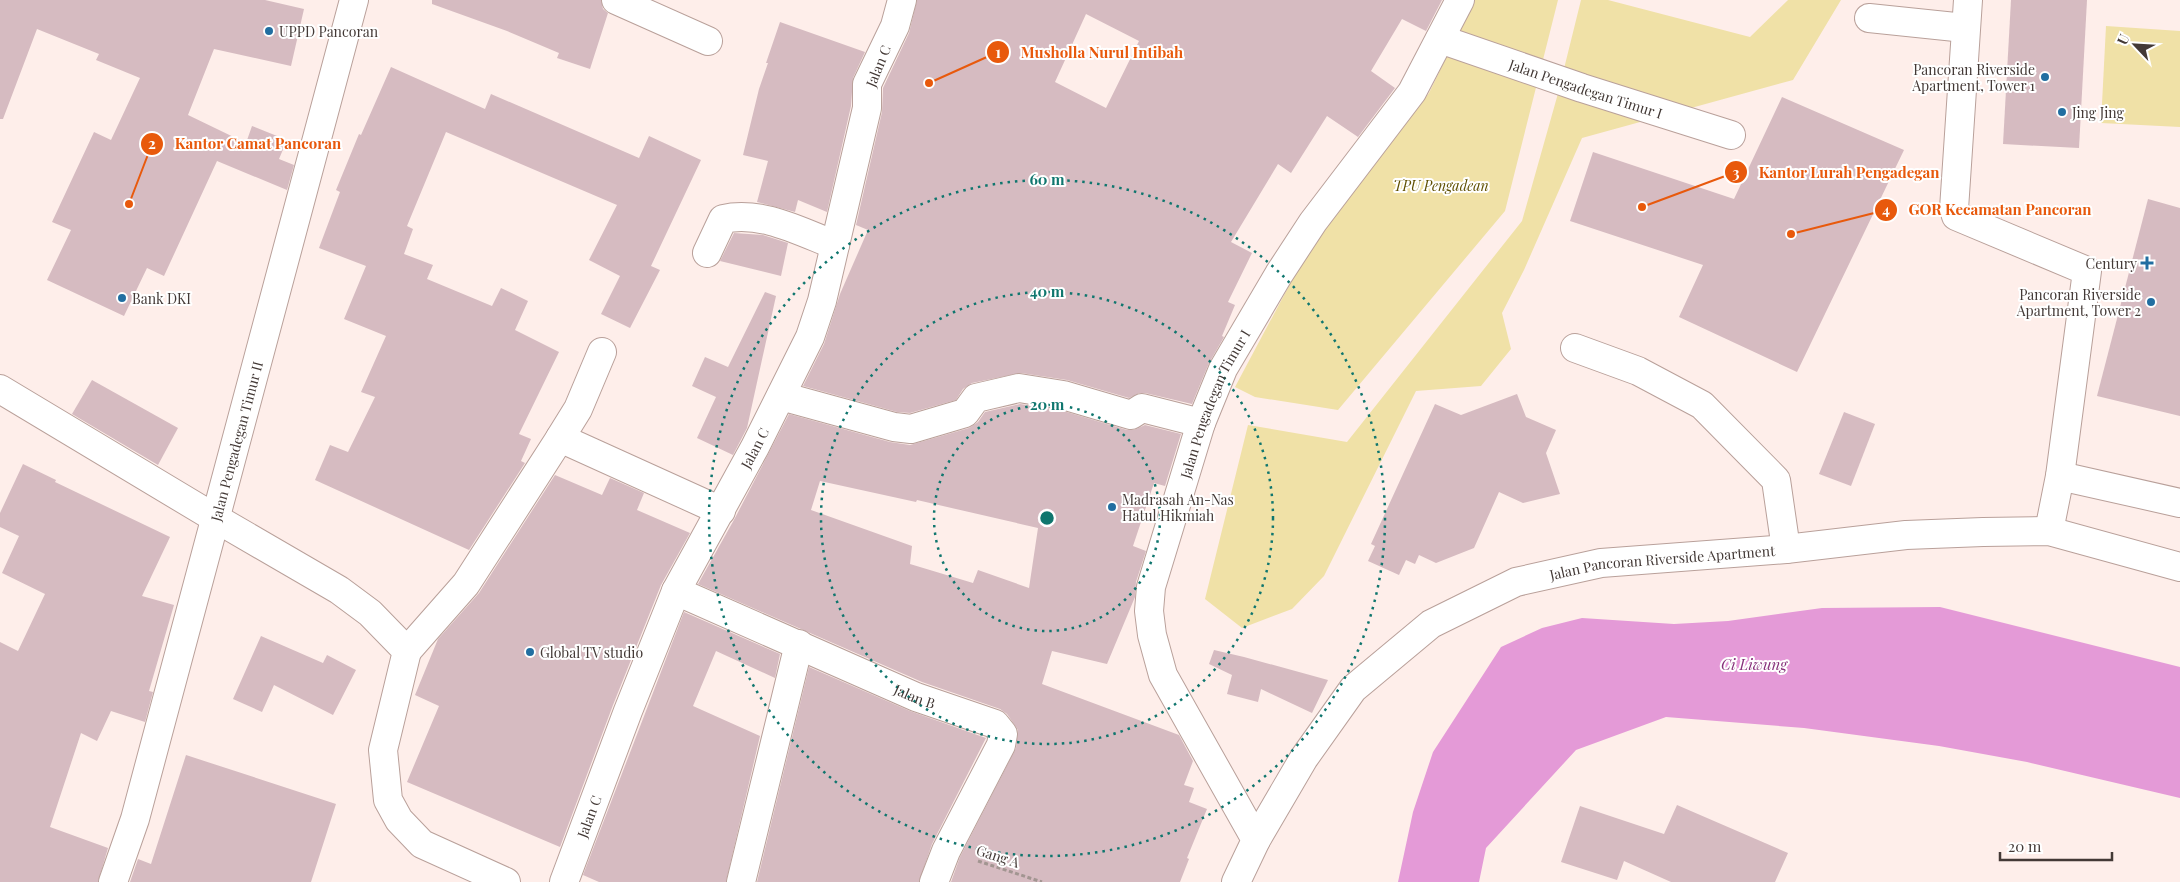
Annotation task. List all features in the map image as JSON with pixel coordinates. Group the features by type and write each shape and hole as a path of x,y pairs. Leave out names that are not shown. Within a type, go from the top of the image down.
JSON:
{"street":[{"name":"Jalan Pengadegan Timur II","path":"113,882 135,819 354,0"},
{"name":"Jalan C","path":"564,882 628,711 676,592 722,511 810,337 822,301 867,108 867,84 895,26 902,0"},
{"name":"Jalan Pengadegan Timur I","path":"1256,840 1163,675 1152,635 1149,610 1151,587 1201,423 1222,369 1279,274 1313,222 1412,92 1460,0"},
{"path":"1968,0 1954,209 1956,216 2087,271 2060,476 2050,531"},
{"path":"632,3 708,41"},
{"path":"1869,18 1965,28"},
{"name":"Jalan Pengadegan Timur I","path":"1440,39 1582,88 1731,135"},
{"path":"707,253 723,219 735,216 768,220 835,245"},
{"path":"1575,348 1638,371 1702,405 1776,480 1786,549"},
{"path":"506,882 422,844 399,820 388,800 383,750 407,651 466,584 578,409 602,352"},
{"path":"0,388 215,518 339,590 370,613 407,651"},
{"path":"781,396 894,427 911,429 965,413 976,398 1019,388 1063,395 1131,415 1142,408 1201,423"},
{"path":"560,438 722,511"},
{"path":"2060,476 2180,503"},
{"name":"Jalan Pancoran Riverside Apartment","path":"1256,840 1304,758 1353,689 1431,624 1516,582 1601,563 1786,549 1906,535 2050,531 2180,567"},
{"name":"Jalan B","path":"676,592 916,696 995,724 1003,734 1001,745 946,851 934,882"},
{"path":"741,882 799,644"},
{"path":"1236,882 1256,840"}],"path":[{"name":"Gang A","path":"946,851 1042,882"}],"green space":[{"name":"TPU Pengadean","path":"1474,0 1558,0 1505,211 1338,410 1255,397 1235,387 1315,237 1429,93"},
{"path":"1581,0 1608,0 1750,37 1788,0 1841,0 1793,80 1582,138 1524,270 1502,313 1511,349 1481,386 1416,391 1324,576 1292,609 1242,628 1205,599 1248,425 1347,442 1522,221 1557,97"},
{"path":"2106,26 2180,31 2180,127 2101,123"}],"water":[{"name":"Ci Liwung","path":"1940,607 2180,667 2180,798 2027,762 1939,746 1804,728 1666,717 1576,750 1486,848 1479,882 1398,882 1413,812 1433,752 1501,647 1542,628 1582,618 1674,624 1728,621 1822,608"}],"building":[{"path":"0,0 265,0 304,9 291,66 214,49 188,115 246,143 252,126 287,140 279,159 294,165 287,190 217,161 164,276 147,268 124,316 47,280 71,230 52,222 94,132 111,140 140,78 96,60 99,54 37,29 3,119 0,119"},
{"path":"432,0 601,0 603,9 608,13 590,69 557,58 559,53 507,31 432,4"},
{"path":"917,0 1442,0 1426,31 1402,19 1371,71 1395,88 1358,137 1327,116 1291,173 1278,164 1231,242 1252,253 1228,302 1235,305 1222,336 1224,337 1209,363 1192,404 1145,393 1139,393 1129,398 1067,380 1021,373 972,383 963,389 956,400 910,413 897,412 803,386 824,344 840,294 868,230 856,225 882,112 883,88 909,33","holes":["1086,14 1139,41 1106,108 1055,82"]},
{"name":"Pancoran Riverside Apartment, Tower 1","path":"2011,0 2087,0 2079,148 2003,144"},
{"path":"780,22 865,52 853,78 851,106 827,212 798,200 795,212 757,202 768,161 743,155 759,89 768,63 766,63"},
{"path":"391,67 485,109 491,94 639,158 649,136 701,160 651,266 660,270 630,328 601,314 620,276 589,260 617,205 446,132 407,226 413,229 404,254 433,265 427,279 492,306 501,288 528,301 515,330 559,352 519,434 531,439 521,461 525,463 469,550 315,480 330,445 348,452 375,397 361,392 386,336 344,319 366,266 319,248 340,192 336,190 359,134 361,135"},
{"path":"1782,97 1904,150 1797,372 1679,317 1703,265 1570,221 1593,152 1734,199"},
{"name":"Pancoran Riverside Apartment, Tower 2","path":"2148,199 2180,208 2180,416 2097,396"},
{"path":"734,233 763,235 788,243 781,276 720,261"},
{"path":"765,292 776,296 747,428 733,455 697,438 716,397 692,386 705,357 728,367"},
{"path":"92,380 178,428 158,465 72,414"},
{"path":"1517,394 1526,417 1556,430 1546,453 1560,494 1523,503 1499,492 1474,548 1436,563 1419,555 1415,564 1406,560 1399,575 1368,561 1375,546 1371,544 1435,404 1461,415"},
{"path":"1020,404 1060,410 1127,430 1134,430 1145,425 1181,434 1165,486 1154,483 1133,546 1146,551 1136,582 1135,597 1107,664 1052,651 1042,684 1179,735 1193,761 1184,785 1194,788 1189,802 1207,809 1187,858 1189,859 1180,882 951,882 960,857 1016,748 1018,730 1007,714 1000,709 922,682 698,584 789,414 890,442 910,445 969,428 978,422 985,412","holes":["820,481 916,502 917,500 1038,528 1029,588 978,570 973,583 910,564 912,546 811,510"]},
{"path":"1844,412 1875,424 1851,486 1819,474"},
{"path":"23,464 56,480 55,482 170,537 142,596 174,605 149,691 153,692 145,722 111,711 97,741 81,733 50,827 108,848 98,882 0,882 0,642 18,651 45,594 2,573 19,536 0,527 0,513"},
{"name":"Global TV studio","path":"555,475 602,495 610,478 644,493 637,510 690,533 661,585 613,705 560,847 407,782 439,706 415,695 438,639 479,593"},
{"path":"684,612 780,654 775,678 716,651 693,706 760,736 726,882 599,882 583,875"},
{"path":"261,636 323,663 327,655 356,670 333,715 274,685 262,712 233,699"},
{"path":"1214,650 1328,680 1312,713 1261,689 1258,702 1227,694 1232,675 1209,664"},
{"path":"809,667 910,711 986,738 932,844 919,882 757,882"},
{"path":"186,755 336,804 311,882 130,882 138,859 151,864"},
{"path":"1677,805 1788,853 1775,882 1671,882 1624,861 1617,880 1561,862 1580,806 1664,834"}],"place":[{"name":"UPPD Pancoran","path":"269,31"},
{"name":"Pancoran Riverside Apartment, Tower 1","path":"2045,77"},
{"name":"Musholla Nurul Intibah","path":"929,83"},
{"name":"Jing Jing","path":"2062,112"},
{"name":"Kantor Camat Pancoran","path":"129,204"},
{"name":"Kantor Lurah Pengadegan","path":"1642,207"},
{"name":"GOR Kecamatan Pancoran","path":"1791,234"},
{"name":"Century","path":"2147,263"},
{"name":"Bank DKI","path":"122,298"},
{"name":"Pancoran Riverside Apartment, Tower 2","path":"2151,302"},
{"name":"Madrasah An-Nas Hatul Hikmiah","path":"1112,507"},
{"name":"Global TV studio","path":"530,652"}]}
